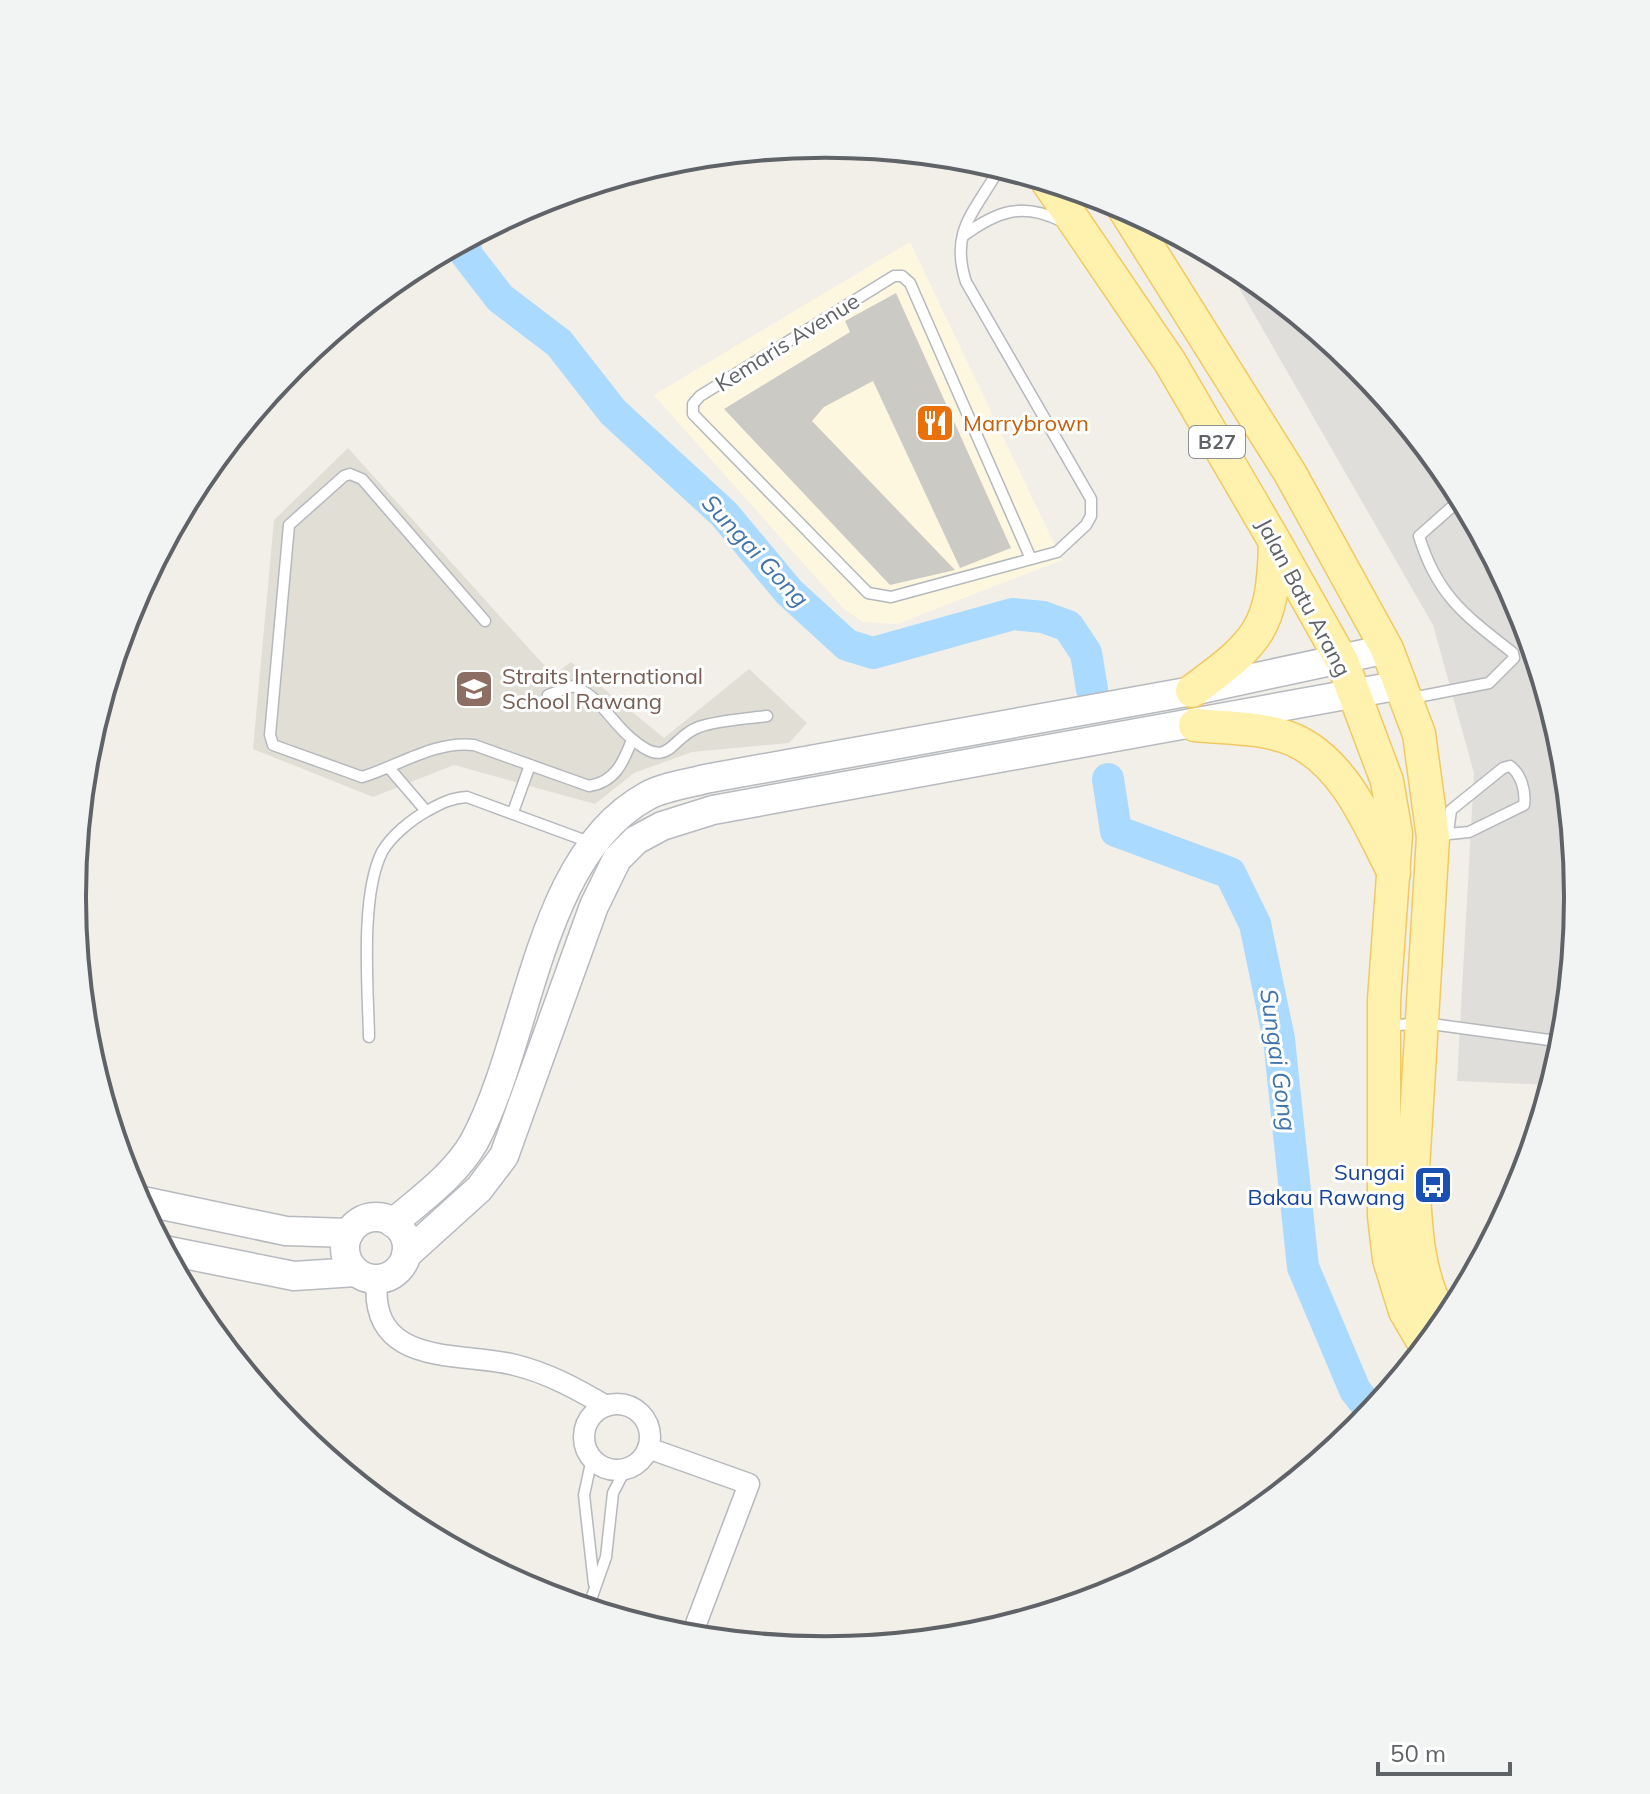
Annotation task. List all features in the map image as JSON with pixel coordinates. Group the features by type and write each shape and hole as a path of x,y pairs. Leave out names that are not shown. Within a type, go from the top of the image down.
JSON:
{"main road":[{"name":"Jalan Batu Arang","path":"1057,195 1170,362 1275,542 1342,661 1387,781 1396,834 1384,1026 1383,1143 1389,1259 1405,1311 1419,1335"},
{"name":"Jalan Batu Arang","path":"1135,226 1290,473 1387,649 1419,734 1440,835 1413,1169 1415,1223 1423,1270 1439,1308"},
{"path":"1192,691 1222,669 1261,630 1274,593 1275,542"},
{"path":"1195,725 1245,729 1294,740 1335,770 1395,875"}],"street":[{"path":"393,1223 454,1170 473,1143 492,1103 564,891 591,843 648,795 705,779 1192,691 1387,649"},
{"path":"178,1253 294,1276 366,1276 396,1272 406,1255 479,1189 504,1156 594,906 617,859 636,840 662,826 713,810 1355,696 1404,692"},
{"path":"152,1203 286,1231 349,1233"},
{"path":"406,1255 405,1237 384,1218 364,1220 349,1233 344,1250 376,1291 382,1317 411,1348 435,1357 513,1364 564,1383 606,1406"},
{"path":"564,1383 585,1428 587,1449 592,1458 608,1468 626,1468 635,1464 648,1448 650,1437 644,1417 627,1406 606,1406 596,1411 585,1428"},
{"path":"648,1448 749,1484 696,1624"}],"lane":[{"path":"962,237 994,178"},
{"path":"962,237 982,221 1010,211 1038,210 1081,230"},
{"name":"Kemaris Avenue","path":"962,237 958,256 966,282 1091,499 1091,516 1086,525 1057,552 891,597 868,593 693,414 693,404 894,276 902,276 910,283 1031,559"},
{"path":"485,621 357,476 344,476 289,525 270,735 273,745 354,777 390,769 458,743 589,786 603,784 623,765 632,740"},
{"path":"1404,692 1489,683 1514,658 1513,653 1467,619 1428,566 1419,536 1452,507"},
{"path":"548,695 573,686 592,694 632,740 655,754 669,752 697,727 767,716"},
{"path":"513,812 530,765"},
{"path":"1510,766 1517,771 1526,796 1524,805 1469,832 1440,835 1451,810 1503,768 1510,766"},
{"path":"390,769 426,811"},
{"path":"369,1037 367,955 371,900 382,852 412,820 450,798 467,797 591,843 617,859"},
{"path":"1384,1026 1424,1023 1550,1040"},
{"path":"592,1458 584,1495 593,1556 594,1594"},
{"path":"592,1599 606,1557 613,1493 626,1468"}],"shaded area":[{"path":"910,242 1062,560 897,624 863,622 844,609 654,395"},
{"path":"1236,283 1312,341 1381,410 1439,486 1488,570 1508,614 1525,659 1550,753 1562,849 1564,897 1558,993 1540,1085 1457,1081 1474,773 1433,625"},
{"path":"348,448 553,675 571,662 664,738 749,669 807,723 789,743 692,752 634,773 595,804 454,765 373,797 253,749 274,520"}],"building":[{"path":"896,293 1011,548 960,568 873,381 824,407 812,421 955,570 890,585 724,409 850,332 845,321"}],"waterway":[{"name":"Sungai Gong","path":"466,252 500,298 559,343 613,412 724,514 789,592 847,645 873,653 1013,614 1043,617 1068,626 1086,653 1092,689"},
{"name":"Sungai Gong","path":"1108,779 1116,831 1230,873 1255,924 1279,1039 1303,1267 1355,1390 1364,1402"}],"place":[{"name":"Marrybrown","path":"935,423"},
{"name":"Straits International School Rawang","path":"474,689"},
{"name":"Sungai Bakau Rawang","path":"1433,1185"}]}
